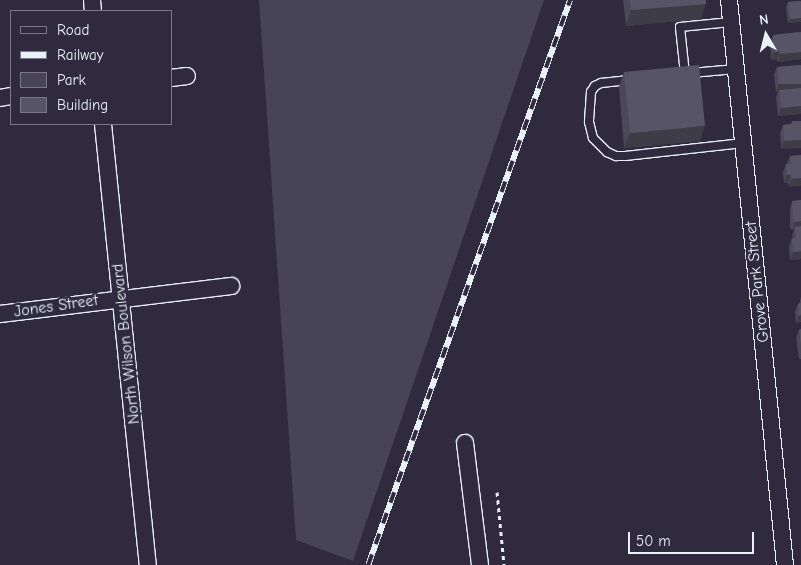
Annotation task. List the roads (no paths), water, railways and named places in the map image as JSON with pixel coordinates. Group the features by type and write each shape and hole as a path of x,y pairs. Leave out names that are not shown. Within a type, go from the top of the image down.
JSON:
{"street":[{"name":"Grove Park Street","path":"729,0 785,565"},
{"name":"North Wilson Boulevard","path":"103,125 148,565"},
{"name":"Jones Street","path":"0,314 231,286"},
{"path":"465,443 480,565"}],"lane":[{"path":"685,74 680,27 731,22"},
{"path":"675,75 736,69"},
{"path":"638,79 601,83 595,86 591,92 589,122 593,138 607,152 616,156 625,156 743,143"}],"railway":[{"path":"368,565 570,0"}]}
